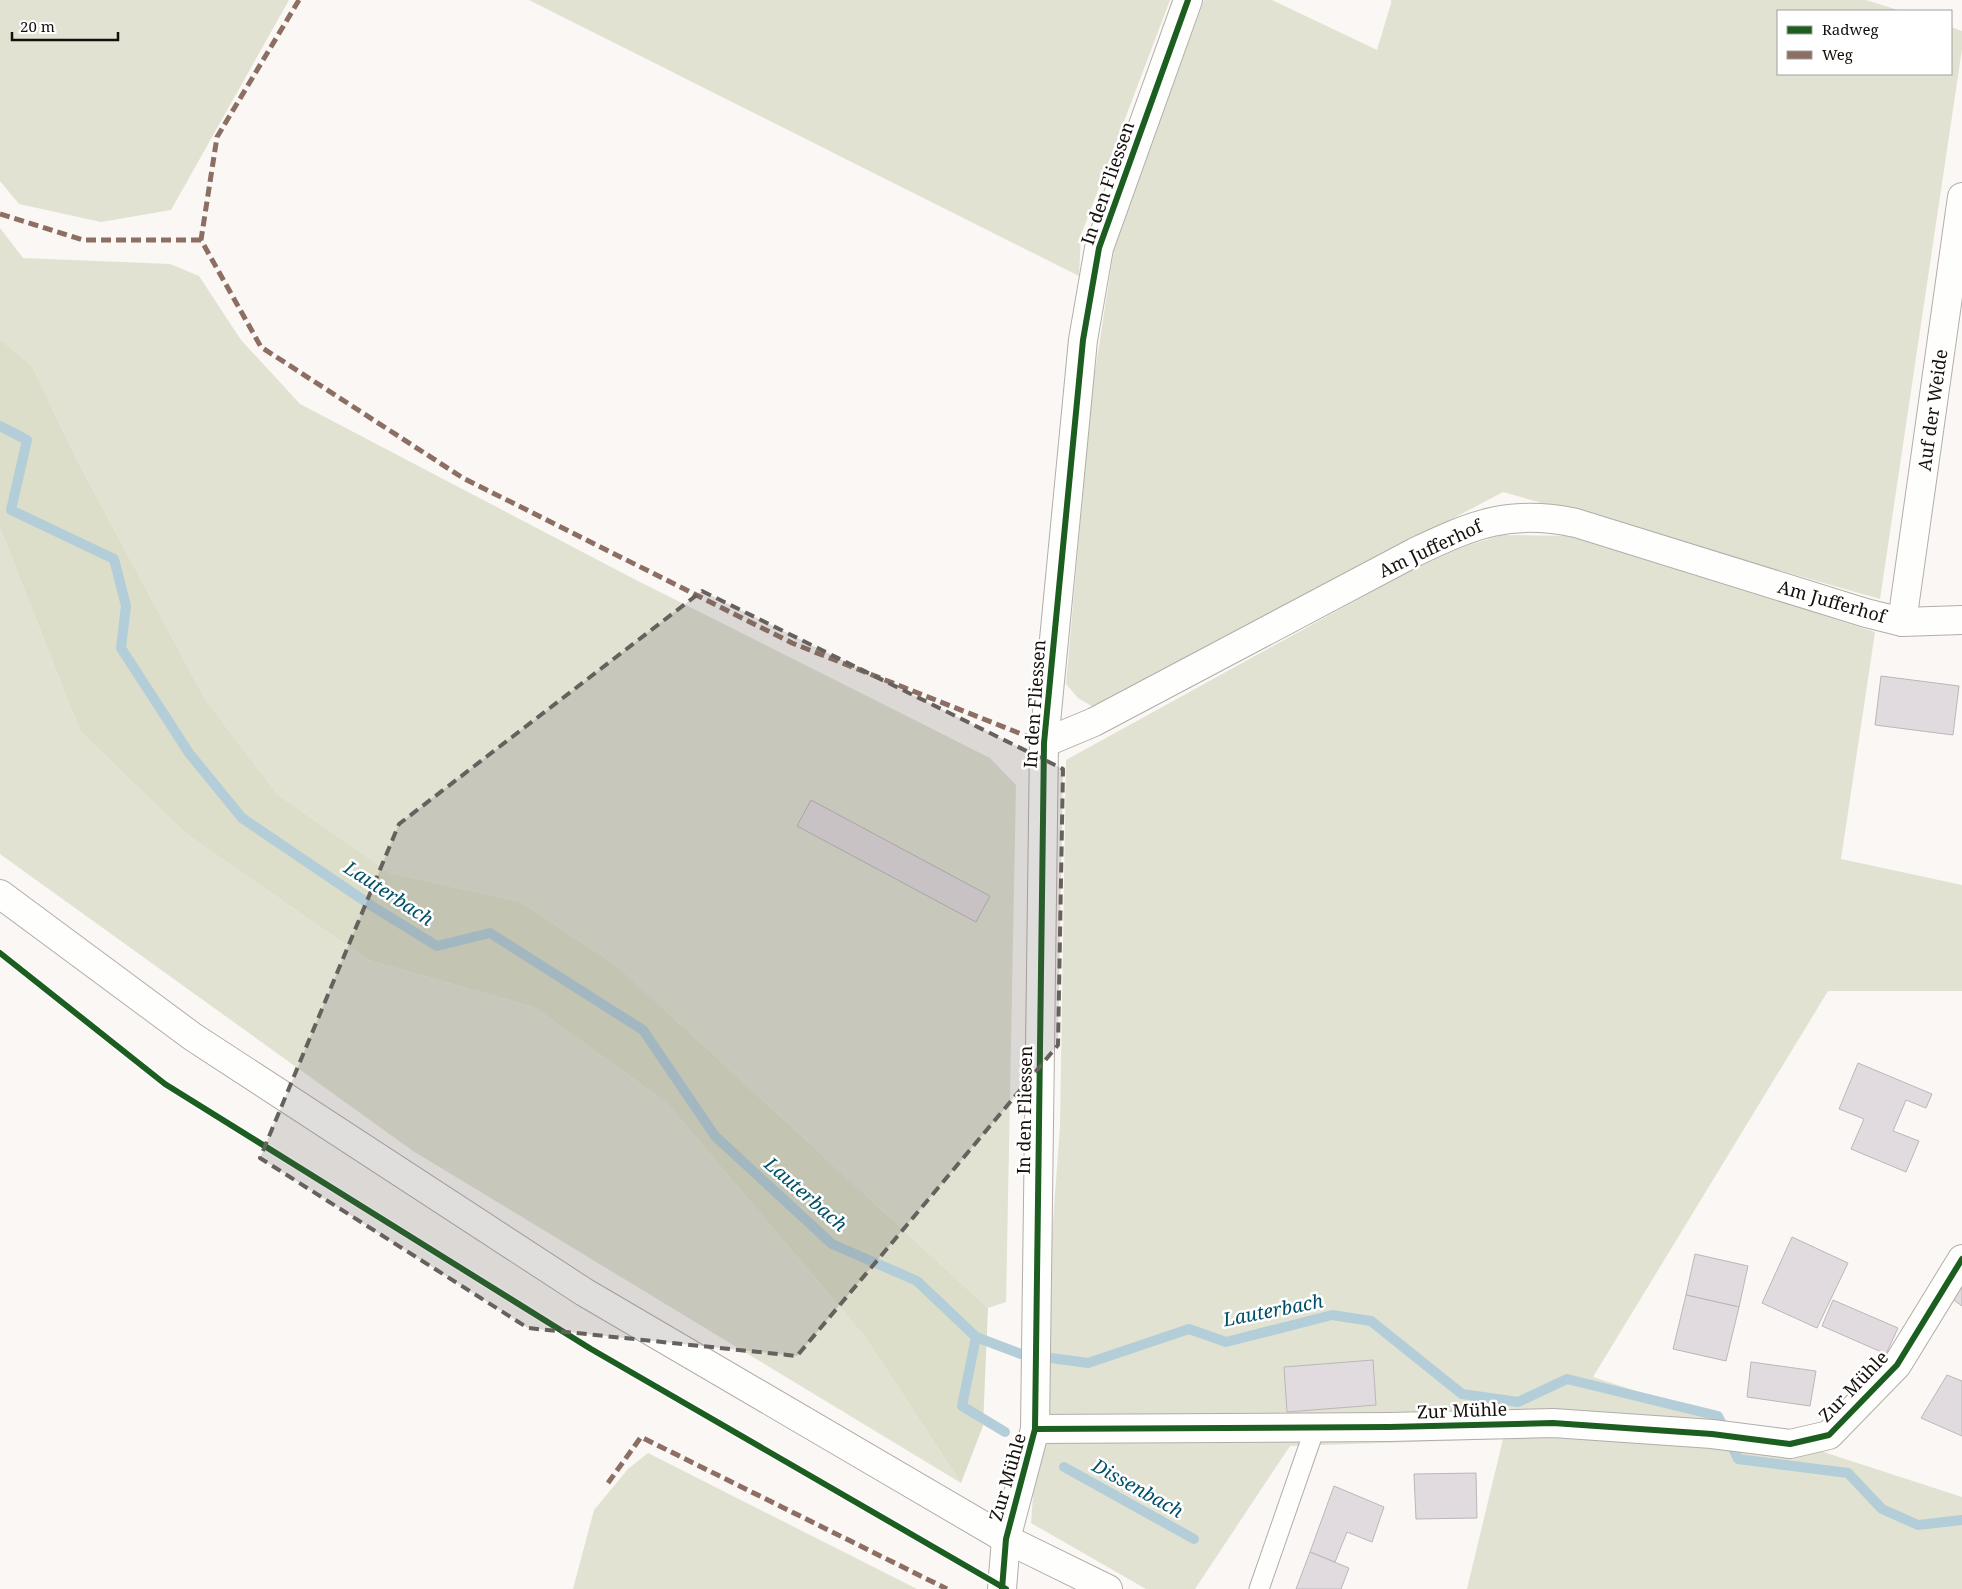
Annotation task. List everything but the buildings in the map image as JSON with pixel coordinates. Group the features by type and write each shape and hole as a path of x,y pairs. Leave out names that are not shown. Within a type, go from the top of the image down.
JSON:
{"street":[{"name":"In den Fliessen","path":"1035,1429 1044,742 1083,340 1099,248 1188,0"},
{"name":"Auf der Weide","path":"1902,622 1962,198"},
{"name":"Am Jufferhof","path":"1044,742 1094,722 1415,552 1466,528 1490,521 1549,517 1576,523 1866,613 1902,622 1962,620"},
{"path":"0,894 193,1037 584,1292 1006,1540 1108,1589"},
{"name":"Zur Mühle","path":"1002,1589 1006,1540 1035,1429 1315,1428 1553,1423 1712,1434 1790,1444 1829,1435 1897,1365 1962,1258"}],"lane":[{"path":"1259,1589 1315,1428"}],"path":[{"path":"1390,0 1407,6"}],"highlighted area":[{"path":"702,591 1063,769 1058,1045 797,1356 528,1328 260,1158 399,824"}],"green space":[{"path":"0,0 289,0 171,210 101,222 19,204 0,181"},
{"path":"529,0 1170,0 1081,235 1079,276"},
{"path":"1204,0 1272,0 1377,50 1392,0 1866,0 1898,10 1777,10 1777,75 1952,75 1952,27 1962,31 1962,49 1880,599 1503,492 1095,708 1078,698 1066,684 1092,391 1115,243"},
{"path":"0,228 23,258 170,264 199,276 241,340 300,404 636,580 990,758 1016,785 1006,1302 988,1308 616,965 521,902 390,873 277,794 205,699 78,462 32,366 0,339"},
{"path":"0,339 32,366 78,462 205,699 277,794 390,873 521,902 616,965 988,1308 983,1426 961,1483 865,1337 666,1102 534,1007 368,960 185,833 80,731 0,528"},
{"path":"0,528 80,731 185,833 368,960 534,1007 666,1102 865,1337 961,1483 413,1151 0,854"},
{"path":"1502,535 1575,536 1875,632 1841,859 1962,885 1962,991 1828,991 1593,1377 1962,1497 1962,1589 1467,1589 1503,1439 1290,1446 1195,1589 1146,1589 1031,1523 1060,1126 1066,760 1440,554"},
{"path":"648,1453 917,1589 573,1589 594,1510 628,1469"}],"waterway":[{"name":"Lauterbach","path":"0,426 27,440 11,510 114,559 126,606 121,648 189,753 242,818 372,906 437,946 490,933 643,1030 715,1136 832,1244 917,1281 976,1337 1021,1354 1088,1363 1189,1329 1226,1342 1332,1315 1371,1321 1462,1394 1518,1402 1567,1379 1718,1416 1738,1459 1848,1473 1882,1509 1918,1525 1962,1520"},
{"name":"Dissenbach","path":"976,1337 962,1406 1005,1432"},
{"name":"Dissenbach","path":"1064,1467 1194,1539"}],"marked path":[{"path":"299,0 217,137 201,240 261,347 463,478 792,643 1044,743"},
{"path":"0,214 83,240 201,240"},
{"path":"608,1483 641,1437 947,1589"}],"cycle path":[{"path":"1035,1429 1044,743 1083,340 1099,248 1188,0"},
{"path":"0,953 165,1084 591,1349 1006,1589"},
{"path":"1002,1589 1006,1539 1035,1429 1389,1427 1553,1423 1712,1434 1790,1444 1829,1435 1897,1365 1962,1259"}]}
